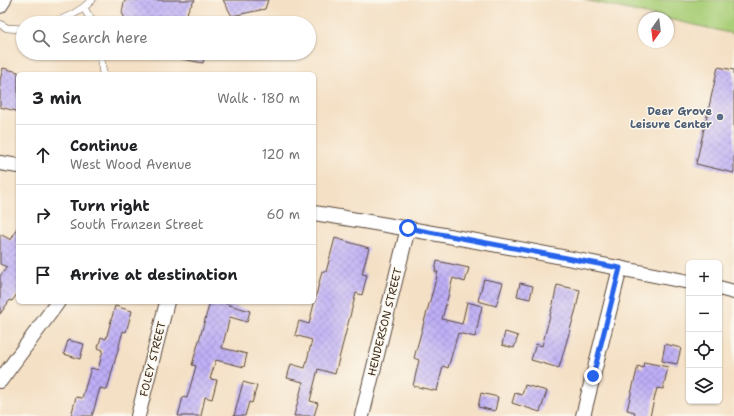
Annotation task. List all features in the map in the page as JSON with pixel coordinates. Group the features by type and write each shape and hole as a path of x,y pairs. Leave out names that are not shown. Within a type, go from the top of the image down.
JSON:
{"street":[{"path":"0,6 4,0"},
{"path":"0,163 16,166"},
{"path":"316,213 408,228 686,281"},
{"name":"HENDERSON STREET","path":"362,416 408,228"},
{"path":"583,416 620,268"},
{"path":"722,289 734,292"},
{"path":"0,381 57,304"},
{"name":"FOLEY STREET","path":"138,416 166,304"}],"lane":[{"path":"69,16 84,8 92,0"},
{"path":"84,8 89,16"},
{"path":"0,24 7,28 16,28"},
{"path":"101,60 103,72"}],"green space":[{"path":"585,0 734,0 734,34 674,20 674,12 638,12"}],"building":[{"path":"127,0 195,0 188,10 187,16 124,16 122,13 124,2"},
{"path":"223,0 268,0 265,9 232,16"},
{"path":"187,60 204,60 203,63"},
{"name":"Deer Grove Leisure Center","path":"718,67 734,70 734,173 696,164"},
{"path":"3,68 18,72 16,72 16,111 0,107 0,80"},
{"path":"16,230 16,296 12,301 10,300 0,314 0,276 7,267 0,264 0,234 11,240"},
{"path":"335,238 369,248 362,274 367,275 362,295 356,293 335,374 318,369 310,401 318,403 314,416 294,416 303,382 287,378 291,364 305,368 312,340 295,335 299,321 309,324 314,304 316,304 316,295 322,271 326,272"},
{"path":"437,261 469,268 465,282 453,278 442,319 462,324 467,302 482,306 475,337 458,333 448,368 443,366 437,391 413,386 419,360 414,358 438,272 435,272"},
{"path":"484,279 503,283 496,306 478,301"},
{"path":"520,283 533,286 530,299 517,296"},
{"path":"557,285 580,290 559,368 531,360 536,344 542,346"},
{"path":"209,304 226,304 250,311 247,322 230,317 222,348 247,354 244,367 216,360 210,379 217,380 212,399 205,397 201,416 178,416 183,397 187,398 196,366 192,365"},
{"path":"115,306 132,311 126,332 123,331 107,390 100,388 92,416 71,416 76,397 82,398 91,368 98,370 103,350 98,348 101,337 106,339"},
{"path":"505,332 518,336 514,348 502,345"},
{"path":"68,340 84,344 80,359 64,354"},
{"path":"665,344 681,348 677,364 662,361"},
{"path":"644,362 668,367 663,389 657,388 650,416 634,416 635,412 627,410 638,366 643,368"},
{"path":"243,382 257,386 252,403 249,402 245,416 234,416"},
{"path":"525,385 547,391 540,412 512,403 515,393 522,395"},
{"path":"481,393 498,397 495,411 478,407"}],"place":[{"name":"Deer Grove Leisure Center","path":"720,117"}],"route":[{"path":"408,228 620,268 593,376"}]}
